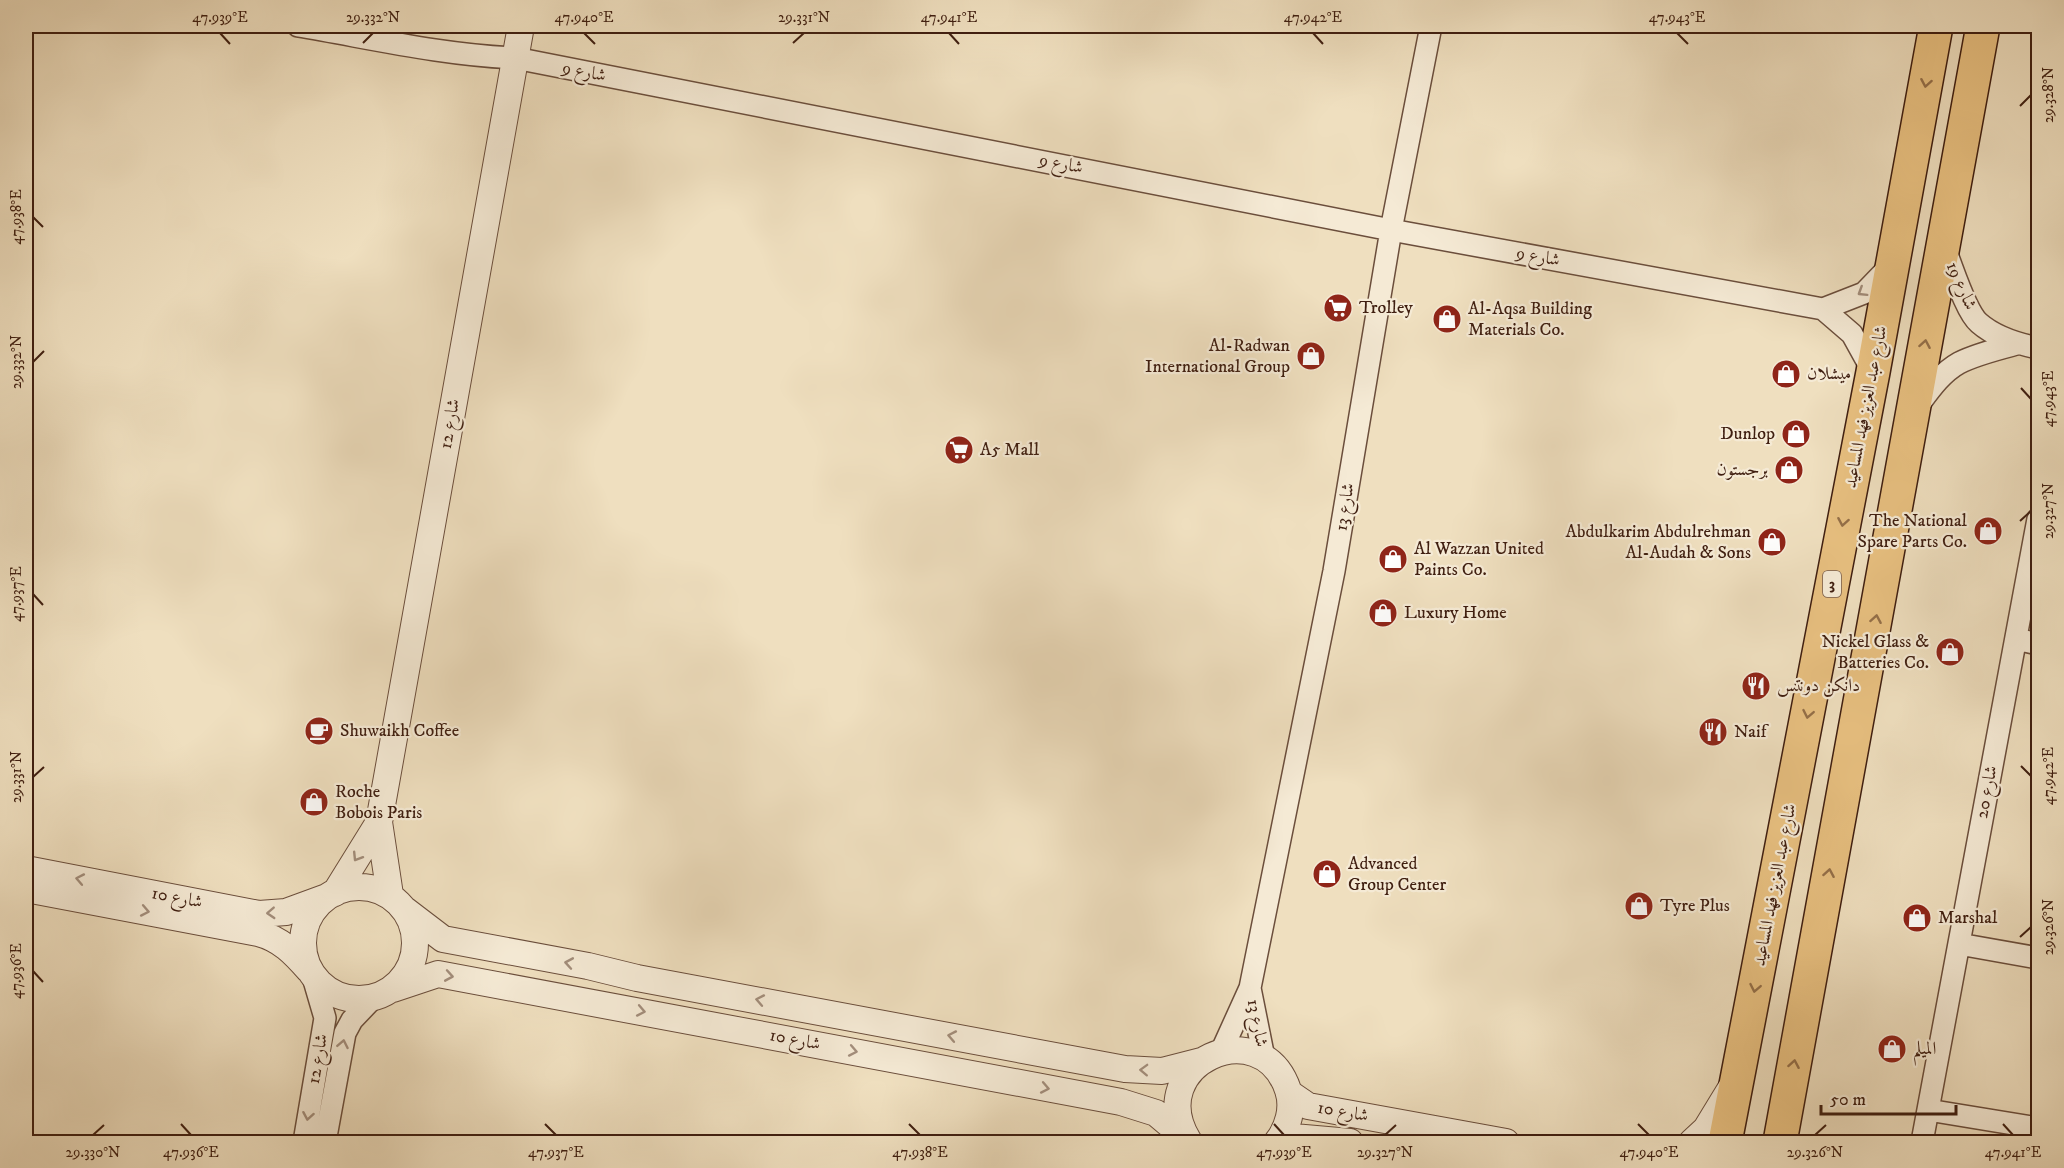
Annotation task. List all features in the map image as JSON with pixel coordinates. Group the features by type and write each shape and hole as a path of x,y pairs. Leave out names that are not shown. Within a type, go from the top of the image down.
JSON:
{"main road":[{"name":"شارع عبد العزيز فهد المساعيد","path":"1725,1143 1873,372 1936,26"},
{"path":"1780,1143 1983,26"}],"street":[{"name":"شارع 9","path":"298,26 438,51 515,58 1391,230 1823,309"},
{"name":"شارع 12","path":"331,895 379,822 520,26"},
{"name":"شارع 13","path":"1211,1056 1250,987 1334,572 1391,230 1431,26"},
{"name":"شارع 19","path":"1942,242 1967,305 1978,322 2017,344 2038,348"},
{"path":"1873,372 1852,334 1823,309 1864,293 1893,264"},
{"name":"شارع 19","path":"1912,413 1939,379 1958,364 1980,354 2017,344"},
{"name":"شارع 20","path":"1922,1143 2038,519"},
{"path":"2016,639 2038,644"},
{"name":"شارع 12","path":"379,822 398,903"},
{"name":"شارع 10","path":"26,869 259,914 286,912 331,895"},
{"path":"353,887 372,888 398,903 413,926 416,943 413,960 405,976 383,993 356,1000 340,997 325,988 311,973 304,954 303,938 307,922 315,908 331,895 353,887"},
{"name":"شارع 10","path":"26,889 272,937 288,948 311,973"},
{"name":"شارع 10","path":"398,903 442,939 588,966 637,978 1125,1069 1162,1071 1211,1056 1243,1051 1264,1058"},
{"path":"1959,944 2038,958"},
{"name":"شارع 12","path":"304,1143 325,1018 311,973"},
{"name":"شارع 10","path":"383,993 438,974 1121,1102 1156,1113 1189,1141"},
{"name":"شارع 13","path":"1250,987 1264,1058"},
{"name":"شارع 12","path":"325,1143 345,1033 352,1020 383,993"},
{"path":"1189,1141 1179,1120 1178,1097 1186,1077 1211,1056"},
{"path":"1264,1058 1280,1073 1289,1093 1289,1115 1279,1139"},
{"path":"1692,1143 1706,1129 1738,1078"},
{"name":"شارع 10","path":"1289,1093 1308,1106 1506,1143"},
{"path":"1786,1105 1798,1143"},
{"path":"1928,1110 2038,1128"},
{"name":"شارع 10","path":"1279,1139 1350,1143"}],"place":[{"name":"Trolley","path":"1338,308"},
{"name":"Al-Aqsa Building Materials Co.","path":"1447,319"},
{"name":"Al-Radwan International Group","path":"1311,356"},
{"name":"ميشلان","path":"1786,374"},
{"name":"Dunlop","path":"1796,434"},
{"name":"A5 Mall","path":"959,450"},
{"name":"برجستون","path":"1789,470"},
{"name":"The National Spare Parts Co.","path":"1988,531"},
{"name":"Abdulkarim Abdulrehman Al-Audah & Sons","path":"1772,542"},
{"name":"Al Wazzan United Paints Co.","path":"1393,559"},
{"name":"Luxury Home","path":"1383,613"},
{"name":"Nickel Glass & Batteries Co.","path":"1950,652"},
{"name":"دانكن دونتس","path":"1756,686"},
{"name":"Shuwaikh Coffee","path":"319,731"},
{"name":"Naif","path":"1713,732"},
{"name":"Roche Bobois Paris","path":"314,802"},
{"name":"Advanced Group Center","path":"1327,874"},
{"name":"Tyre Plus","path":"1639,906"},
{"name":"Marshal","path":"1917,918"},
{"name":"الميلم","path":"1892,1049"}]}
